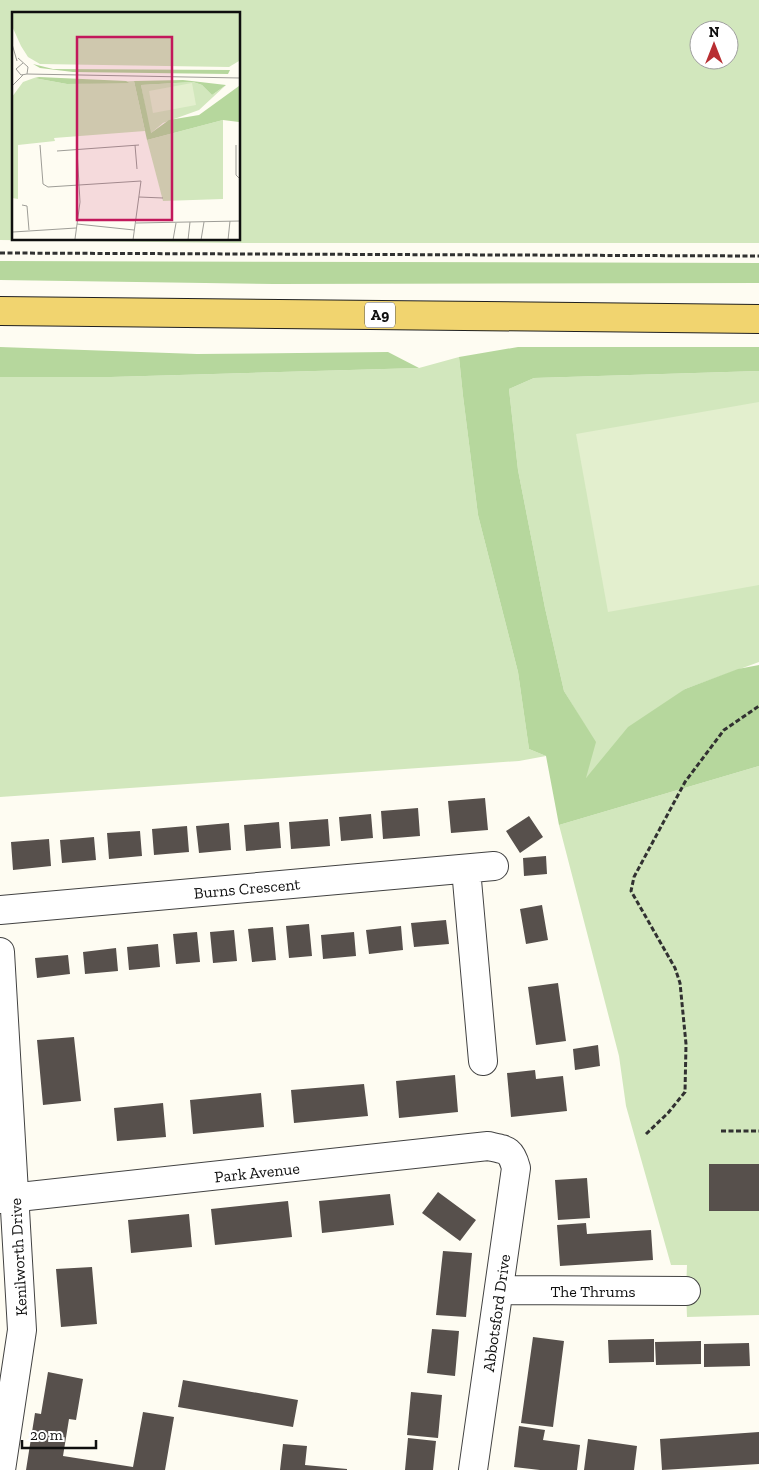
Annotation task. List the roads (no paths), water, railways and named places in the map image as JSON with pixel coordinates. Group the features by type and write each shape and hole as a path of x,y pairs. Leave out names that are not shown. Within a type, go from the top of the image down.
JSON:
{"main road":[{"name":"A9","path":"0,312 759,319"}],"street":[{"name":"Burns Crescent","path":"0,910 494,866"},
{"path":"466,869 483,1061"},
{"name":"Kenilworth Drive","path":"0,952 7,1199 22,1330 1,1470"},
{"name":"Park Avenue","path":"7,1199 488,1146 503,1149 513,1156"},
{"name":"Abbotsford Drive","path":"473,1470 516,1168 513,1156"},
{"name":"The Thrums","path":"499,1290 686,1291"}]}
